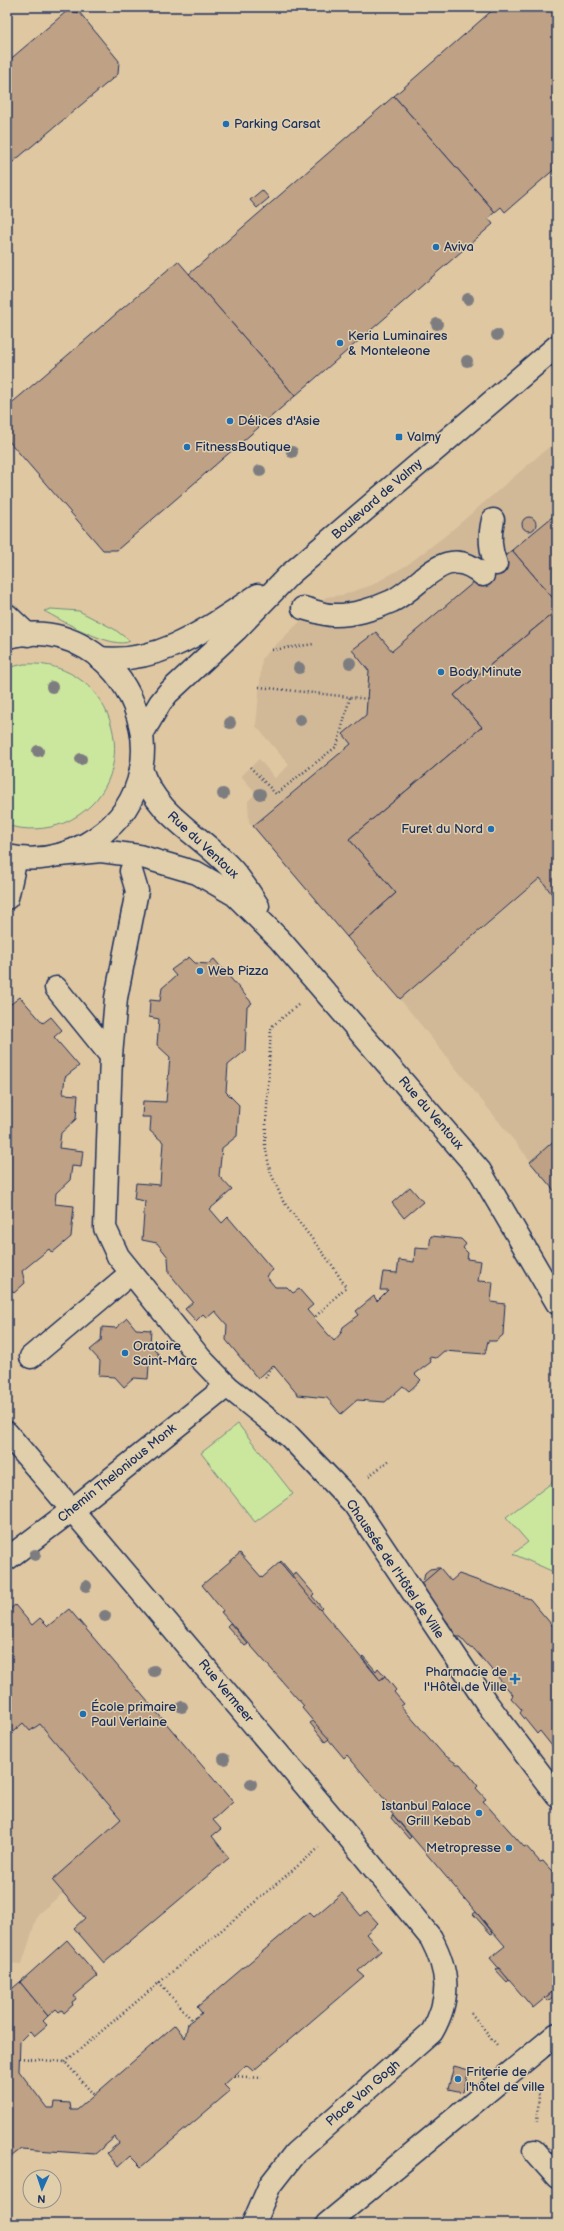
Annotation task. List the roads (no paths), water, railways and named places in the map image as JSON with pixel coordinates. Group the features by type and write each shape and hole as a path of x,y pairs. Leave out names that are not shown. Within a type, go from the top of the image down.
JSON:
{"street":[{"name":"Boulevard de Valmy","path":"142,734 160,703 168,693 236,630 289,575 557,346"},
{"path":"303,608 332,615 366,610 392,601 441,564 465,563 489,570 491,547 490,529 493,520"},
{"name":"Boulevard de Valmy","path":"99,658 133,658 161,652 206,629 289,575"},
{"path":"7,614 28,635"},
{"path":"7,637 28,635 66,640 83,648 99,658 125,686 136,709 142,734 141,769 134,791 119,817 92,840 60,855"},
{"name":"Rue du Ventoux","path":"141,769 147,785 162,807 239,877 280,940"},
{"name":"Rue du Ventoux","path":"12,857 38,858 87,851 120,853 163,862 197,873 235,895 280,940 480,1171 496,1195 557,1303"},
{"path":"7,898 12,857"},
{"name":"Chaussée de l'Hôtel de Ville","path":"131,871 137,891 116,998 111,1056 105,1228 118,1256 201,1358 227,1386 290,1437 354,1504 486,1702 557,1796"},
{"path":"56,988 111,1056"},
{"path":"31,1357 131,1273"},
{"name":"Chemin Thelonious Monk","path":"7,1559 72,1510 227,1386"},
{"name":"Rue Vermeer","path":"7,1433 342,1829 431,1938 439,1953"},
{"name":"Place Van Gogh","path":"253,2224 270,2185 295,2153 432,2032 441,2016 445,1998 446,1982 439,1953"},
{"path":"327,2224 515,2067 557,2034"},
{"path":"534,2151 557,2177"}],"place":[{"name":"Parking Carsat","path":"226,124"},
{"name":"Aviva","path":"436,247"},
{"name":"Keria Luminaires & Monteleone","path":"340,343"},
{"name":"Délices d'Asie","path":"230,421"},
{"name":"Valmy","path":"399,437"},
{"name":"FitnessBoutique","path":"187,447"},
{"name":"Body Minute","path":"441,672"},
{"name":"Furet du Nord","path":"491,829"},
{"name":"Web Pizza","path":"200,971"},
{"name":"Oratoire Saint-Marc","path":"125,1353"},
{"name":"Pharmacie de l'Hôtel de Ville","path":"515,1679"},
{"name":"École primaire Paul Verlaine","path":"83,1714"},
{"name":"Istanbul Palace Grill Kebab","path":"479,1813"},
{"name":"Metropresse","path":"509,1848"},
{"name":"Friterie de l'hôtel de ville","path":"458,2079"}]}
